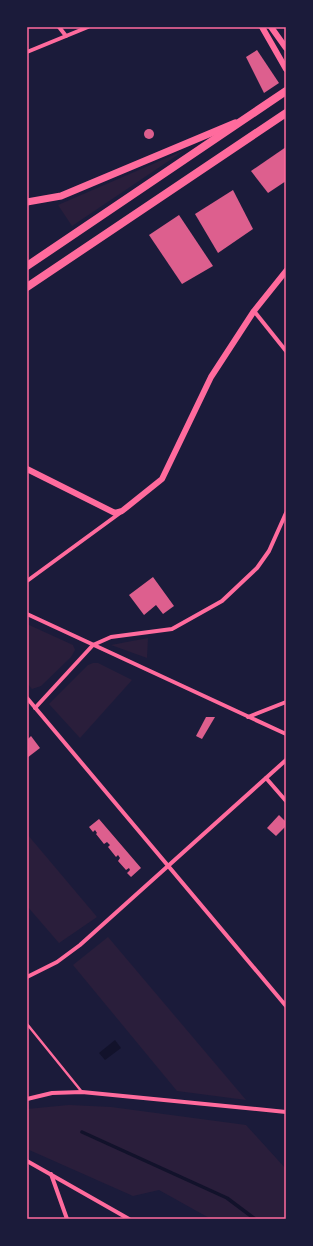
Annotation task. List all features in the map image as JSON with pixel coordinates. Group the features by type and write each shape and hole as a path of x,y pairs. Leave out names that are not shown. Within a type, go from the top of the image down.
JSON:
{"main road":[{"path":"27,266 286,91"},
{"path":"27,287 286,113"},
{"path":"27,202 61,196 244,119"}],"street":[{"path":"59,27 66,36"},
{"path":"27,52 88,27"},
{"path":"262,27 286,69"},
{"path":"271,27 286,48"},
{"path":"27,581 122,511 162,479 211,377 254,311 286,271"},
{"path":"254,311 286,351"},
{"path":"27,469 106,510 114,513 122,511"},
{"path":"35,708 93,644 111,637 172,629 222,601 257,568 269,552 286,513"},
{"path":"27,614 248,718 286,734"},
{"path":"27,698 286,1006"},
{"path":"248,718 286,702"},
{"path":"27,978 57,962 80,945 286,760"},
{"path":"266,778 286,801"},
{"path":"27,1099 52,1093 82,1092 286,1112"},
{"path":"27,1161 130,1219"},
{"path":"51,1174 67,1219"}],"lane":[{"path":"27,1024 82,1092"}],"shaded area":[{"path":"185,150 72,226 58,205"},
{"path":"27,624 73,645 75,650 71,657 41,686 32,689 27,683"},
{"path":"148,638 147,658 111,645"},
{"path":"98,663 132,680 80,738 49,704 88,665"},
{"path":"27,834 97,917 59,943 27,906"},
{"path":"108,937 246,1100 177,1091 73,965"},
{"path":"115,1040 121,1048 105,1060 99,1053"},
{"path":"69,1105 111,1107 246,1125 286,1169 286,1219 211,1219 159,1190 133,1196 27,1149 27,1109"}],"building":[{"path":"257,50 279,83 264,93 246,57"},
{"path":"149,129 154,134 149,139 144,134"},
{"path":"286,147 286,181 268,193 251,171"},
{"path":"233,190 253,229 218,253 195,214"},
{"path":"179,215 213,266 182,284 149,235"},
{"path":"153,577 174,606 163,614 156,605 144,615 129,595"},
{"path":"206,717 215,717 202,739 196,736"},
{"path":"31,736 40,748 27,758 27,740"},
{"path":"279,815 286,822 286,826 276,836 267,828"},
{"path":"99,819 141,868 131,877 127,873 130,870 129,868 126,870 118,861 120,858 118,855 116,857 108,847 110,845 107,842 104,844 96,834 97,833 95,830 93,832 89,827"}],"waterway":[{"path":"82,1132 227,1198 255,1219"}]}
